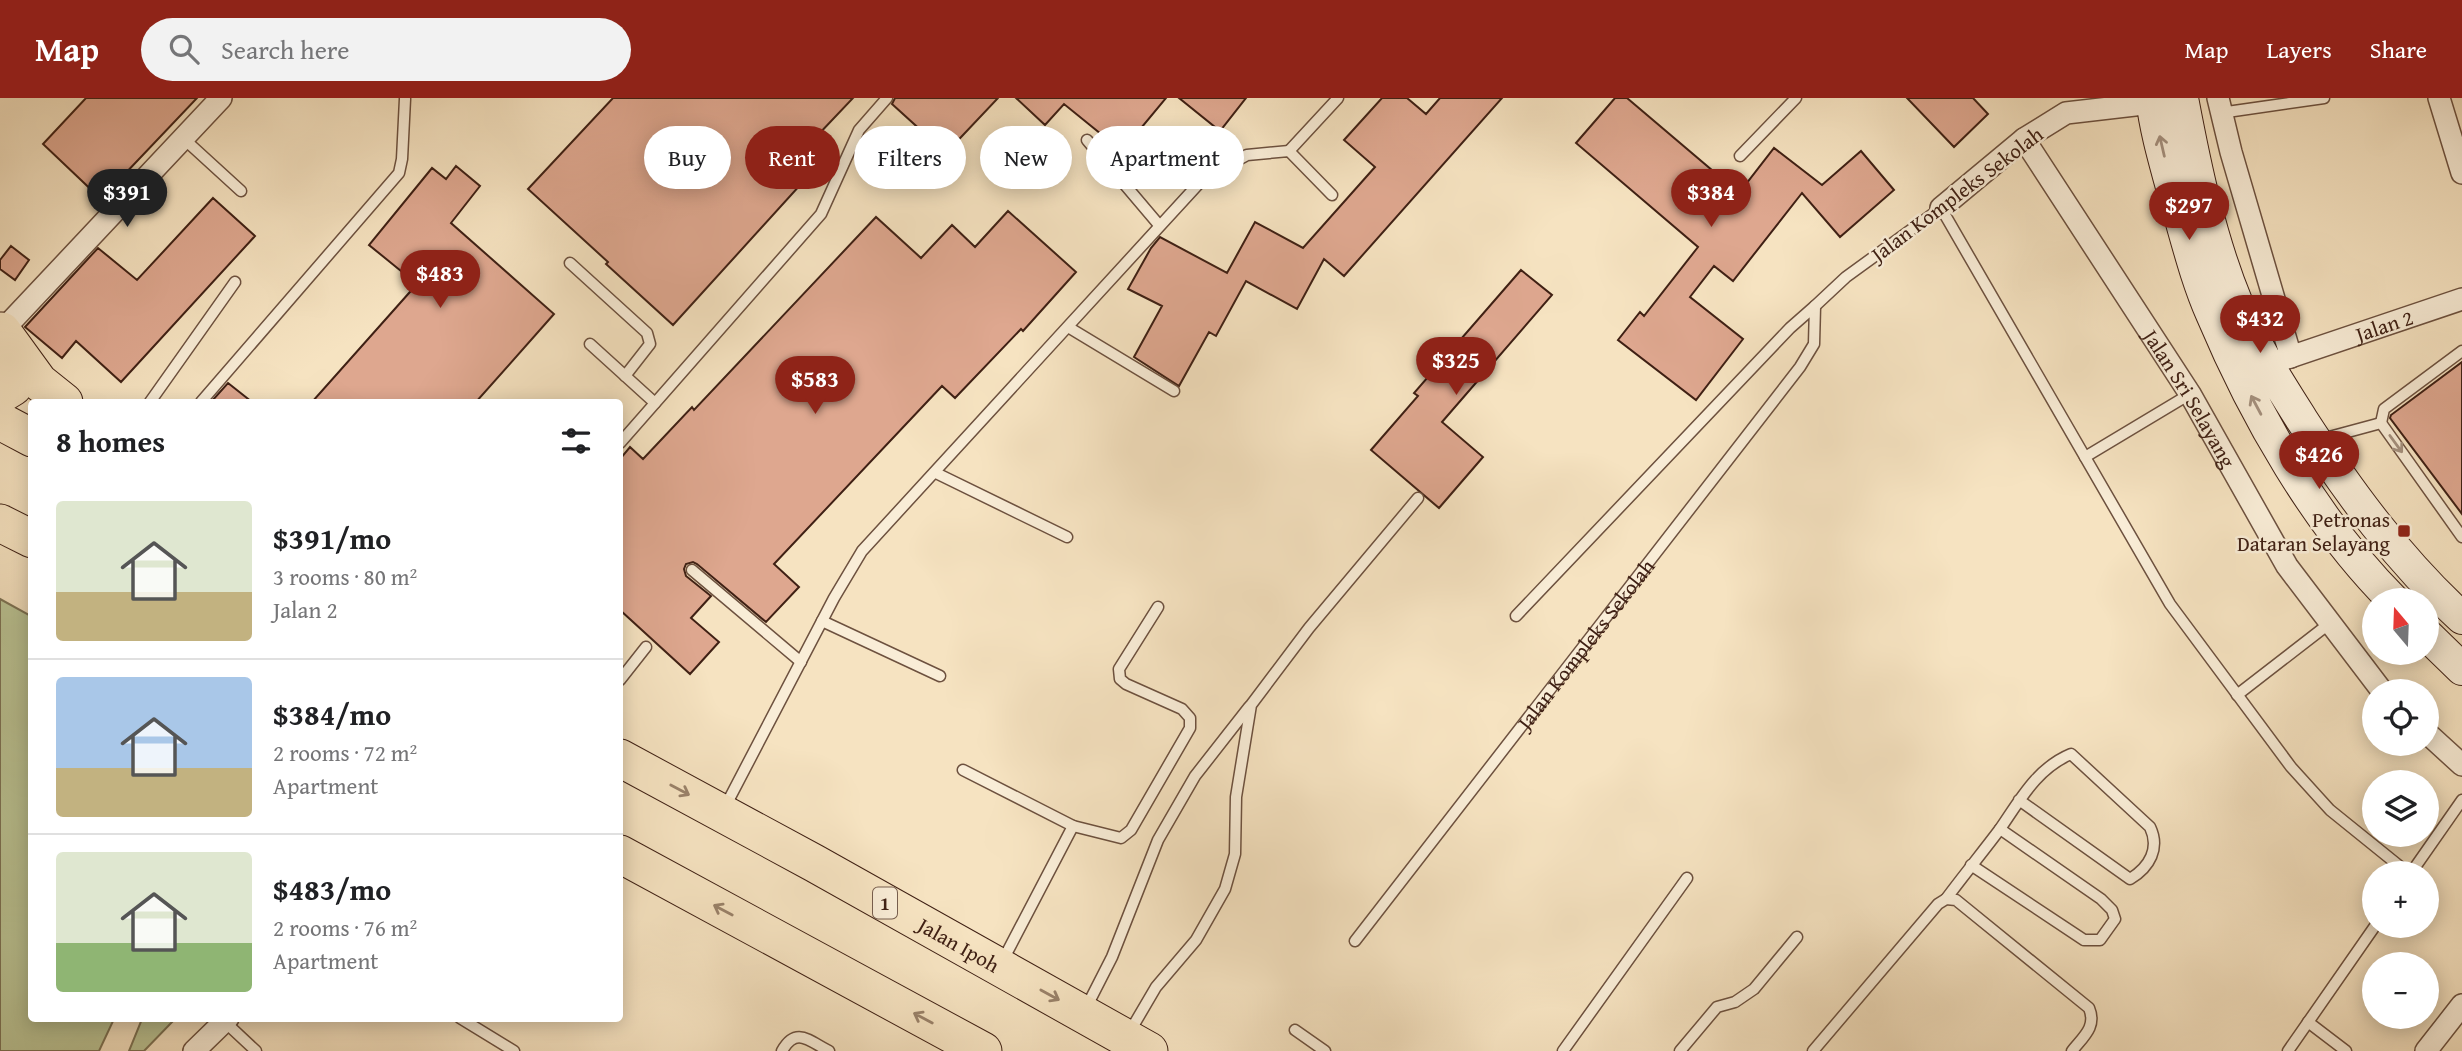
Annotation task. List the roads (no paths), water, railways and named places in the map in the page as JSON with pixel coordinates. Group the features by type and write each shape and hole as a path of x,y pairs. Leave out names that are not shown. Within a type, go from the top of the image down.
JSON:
{"highway":[{"path":"0,395 13,387 16,376 4,349 2,331"},
{"path":"2,331 39,382 60,399"},
{"path":"0,421 28,436"},
{"path":"0,523 28,537"},
{"name":"Jalan Ipoh","path":"623,760 1137,1045"},
{"path":"623,856 983,1051"}],"main road":[{"path":"2162,100 2198,175 2237,304 2279,361 2316,441 2388,540 2456,609"},
{"path":"2162,100 2171,181 2190,251 2211,312 2283,456 2327,524 2366,574 2381,588"},
{"path":"2440,648 2462,669"}],"street":[{"path":"2,331 221,98"},
{"path":"2439,98 2462,173"},
{"name":"Jalan Kompleks Sekolah","path":"1941,208 2024,139 2071,106 2162,100"},
{"path":"2219,106 2279,361"},
{"name":"Jalan Sri Selayang","path":"2024,139 2190,394 2287,566 2373,679"},
{"name":"Jalan 2","path":"2279,361 2462,300"},
{"path":"2439,744 2462,765"},
{"path":"2426,1051 2462,1005"},
{"path":"194,1051 225,1022"}],"lane":[{"path":"623,439 821,214 859,130 887,98"},
{"path":"722,813 822,621 862,551 1202,179 1247,155 1289,151 1338,98"},
{"path":"1740,156 1796,98"},
{"path":"2219,106 2324,98"},
{"path":"204,399 399,173 405,99"},
{"path":"183,138 241,191"},
{"path":"1289,151 1332,195"},
{"path":"1129,189 1159,225"},
{"path":"1941,208 2170,604 2291,767 2330,810 2394,861"},
{"name":"Jalan Kompleks Sekolah","path":"1516,616 1790,328 1846,277 1941,208"},
{"path":"570,263 647,333 650,344 625,376"},
{"path":"152,399 235,282"},
{"name":"Jalan Kompleks Sekolah","path":"1355,941 1783,389 1814,344 1815,306"},
{"path":"1068,327 1174,391"},
{"path":"590,344 654,403"},
{"path":"2462,351 2384,409 2381,423 2462,537"},
{"path":"2085,457 2190,394"},
{"path":"2316,441 2381,423"},
{"path":"936,473 1067,537"},
{"path":"1083,1013 1112,957 1158,840 1195,776 1309,628 1418,498"},
{"path":"692,570 801,662"},
{"path":"964,769 1073,826 1121,838 1131,830 1190,728 1190,718 1182,709 1120,679 1119,670 1158,607"},
{"path":"822,621 940,676"},
{"path":"2237,695 2330,623"},
{"path":"623,676 646,647"},
{"path":"1137,1045 1156,987 1196,940 1225,889 1235,854 1236,797 1251,705"},
{"path":"1946,900 2019,800 2053,761 2071,754 2150,827 2156,840 2153,851 2141,873 2130,879 2019,800"},
{"path":"2418,861 2462,800"},
{"path":"999,967 1073,826"},
{"path":"1971,865 2084,940 2099,940 2115,919 2112,910 2000,829"},
{"path":"1563,1051 1687,878"},
{"path":"1813,1051 1938,904 1946,900 1956,900 2089,1008 2093,1016 2092,1026 2072,1051"},
{"path":"1680,1051 1717,1007 1735,1002 1754,989 1797,937"},
{"path":"2288,1051 2367,938"},
{"path":"229,1022 256,1051"},
{"path":"467,1022 514,1051"},
{"path":"2308,1022 2346,1051"},
{"path":"1295,1030 1325,1051"},
{"path":"782,1051 788,1040 794,1036 829,1051"}],"place":[{"name":"Petronas Dataran Selayang","path":"2404,531"}]}
